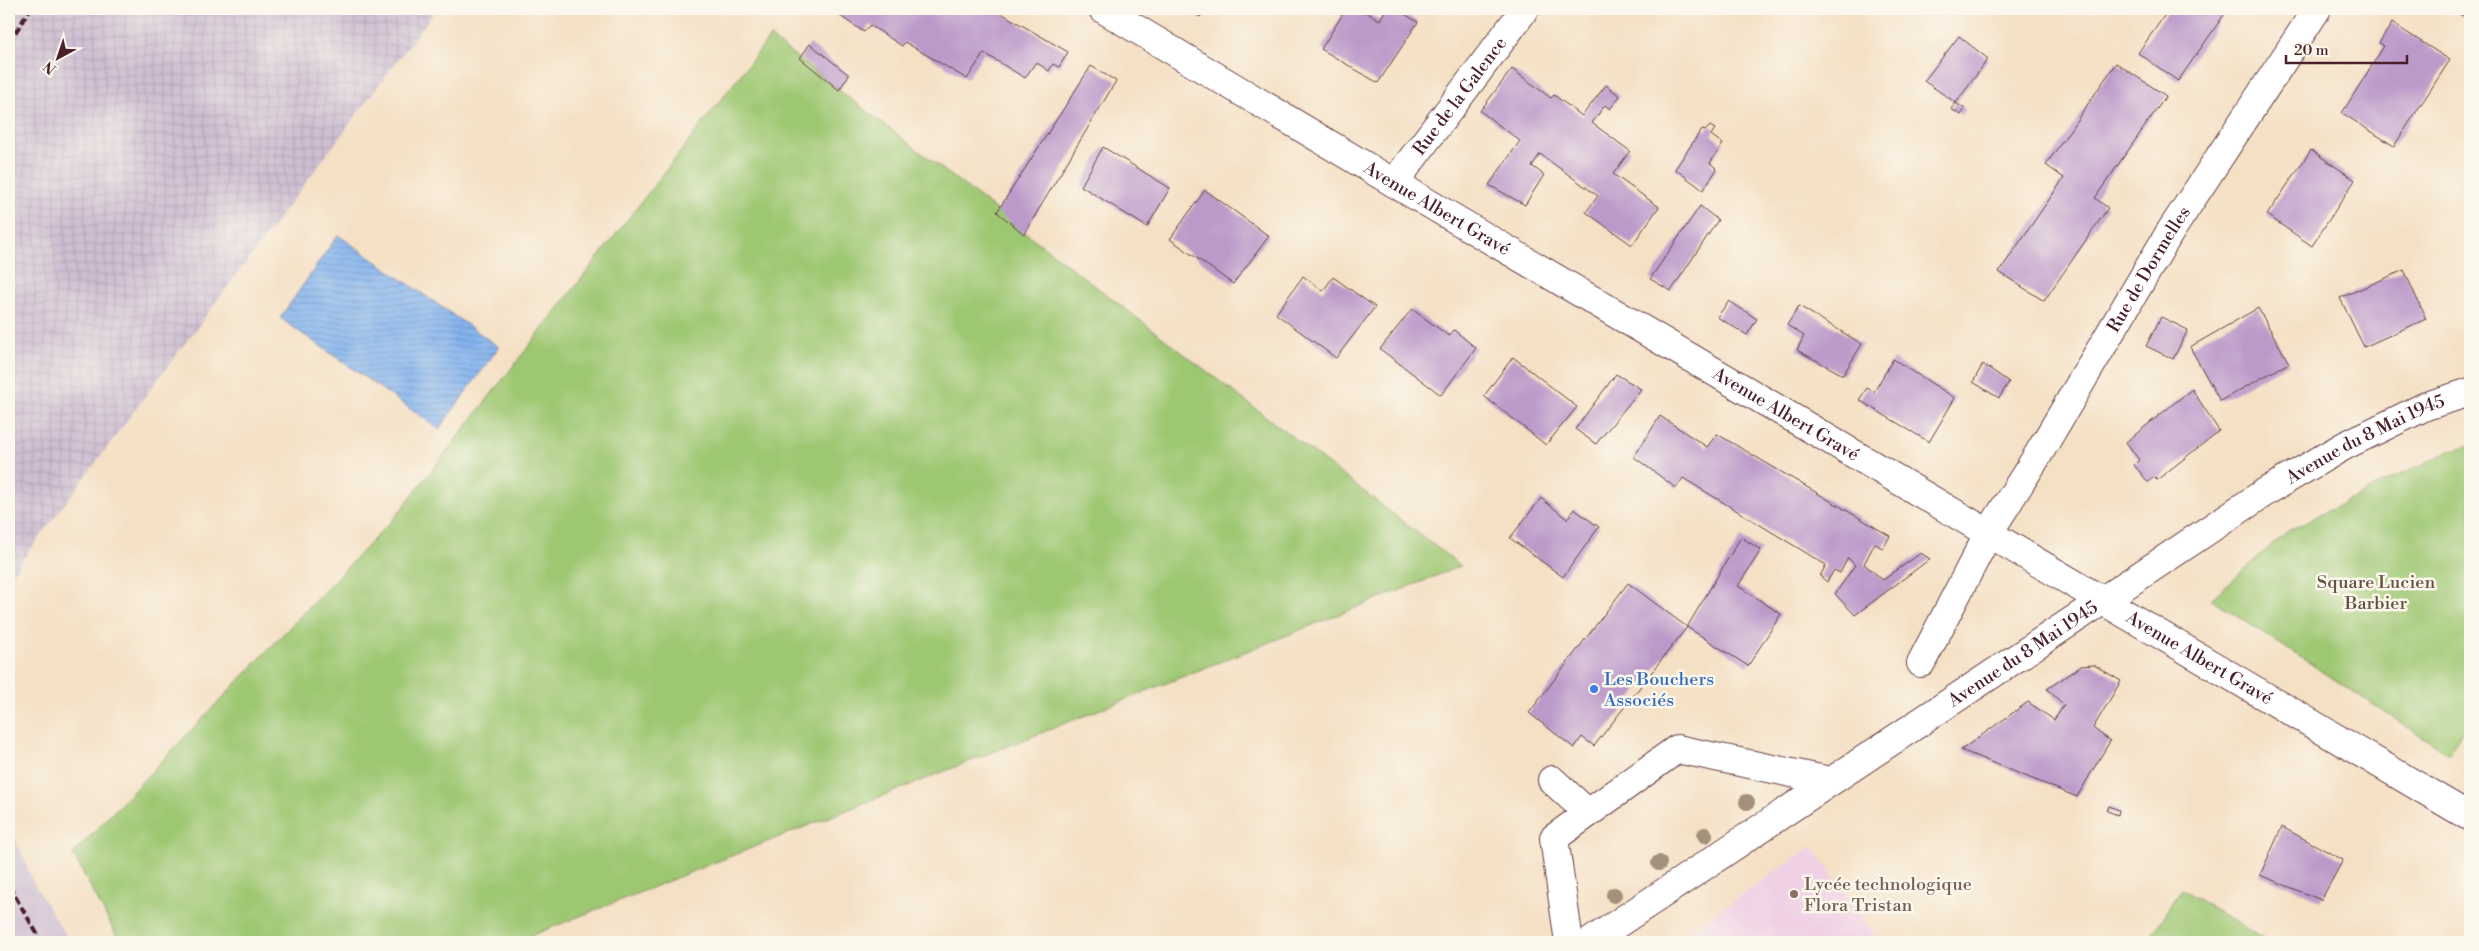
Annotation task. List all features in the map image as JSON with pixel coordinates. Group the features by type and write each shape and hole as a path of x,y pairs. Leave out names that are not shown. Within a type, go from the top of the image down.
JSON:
{"street":[{"name":"Avenue Albert Gravé","path":"1103,9 1394,183 2470,817"},
{"name":"Rue de la Galence","path":"1394,183 1526,9"},
{"name":"Rue de Dormelles","path":"1920,663 1988,534 2036,458 2170,232 2317,9"},
{"name":"Avenue du 8 Mai 1945","path":"1590,942 2102,599 2267,491 2344,446 2426,406 2470,392"},
{"path":"1569,942 1554,838 1677,749 1830,781"},
{"path":"1552,780 1588,813"}],"shaded area":[{"path":"9,9 436,9 9,578"},
{"path":"9,823 34,884 70,942 9,942"},
{"name":"Lycée technologique Flora Tristan","path":"1812,846 1879,942 1674,942"}],"green space":[{"path":"770,37 1461,566 515,942 120,942 73,854 397,515"},
{"name":"Square Lucien Barbier","path":"2470,445 2470,717 2449,754 2211,599 2289,530 2449,451"},
{"path":"2182,889 2268,942 2147,942"}],"water":[{"path":"338,235 499,347 439,429 280,318"}],"building":[{"path":"836,9 994,9 1068,52 1059,67 1053,64 1049,71 1036,62 1025,78 984,53 967,79 905,42 902,46 870,25 864,32 834,12"},
{"path":"1187,9 1207,9 1200,17"},
{"path":"1346,9 1360,9 1380,20 1386,9 1396,9 1418,22 1378,83 1321,49"},
{"path":"2169,9 2228,9 2178,81 2138,53"},
{"path":"2451,9 2470,9 2470,20"},
{"path":"2392,23 2450,60 2394,146 2342,113 2384,46 2379,43"},
{"path":"1959,36 1988,59 1956,103 1924,81"},
{"path":"810,44 849,75 839,90 800,58"},
{"path":"2116,63 2166,96 2095,198 2108,208 2044,301 1999,272 2064,178 2046,165"},
{"path":"1091,66 1116,81 1024,234 997,212"},
{"path":"1512,69 1551,98 1554,95 1582,116 1606,85 1620,96 1610,109 1605,105 1592,123 1630,151 1613,174 1659,207 1632,245 1586,212 1598,196 1540,154 1532,166 1544,175 1525,205 1489,185 1520,141 1480,111"},
{"path":"1956,103 1965,109 1961,115 1951,109"},
{"path":"1710,126 1715,129 1711,135 1723,144 1710,163 1717,169 1703,190 1675,169 1702,129 1705,131"},
{"path":"1103,147 1170,188 1147,227 1081,186"},
{"path":"2311,150 2355,180 2312,246 2267,215"},
{"path":"1205,190 1269,236 1233,284 1170,239"},
{"path":"1700,206 1718,220 1671,291 1650,279"},
{"path":"2404,270 2426,319 2364,347 2340,298"},
{"path":"1303,276 1323,291 1333,277 1375,307 1336,358 1276,314"},
{"path":"1729,301 1757,319 1747,335 1717,317"},
{"path":"1799,306 1862,344 1843,375 1797,350 1804,336 1787,325"},
{"path":"2258,308 2289,363 2220,401 2190,347"},
{"path":"1412,309 1449,336 1454,330 1476,348 1441,395 1380,349"},
{"path":"2161,317 2188,330 2173,359 2146,346"},
{"path":"1513,357 1577,407 1546,445 1484,396"},
{"path":"1893,359 1955,398 1929,442 1859,400 1867,388 1874,392"},
{"path":"1983,364 2009,382 1999,398 1973,382"},
{"path":"1616,374 1641,389 1596,444 1575,429"},
{"path":"2192,389 2219,431 2157,480 2154,477 2148,482 2134,465 2139,460 2126,442"},
{"path":"1660,416 1707,447 1717,434 1890,536 1883,549 1875,543 1864,564 1883,580 1921,553 1930,559 1855,615 1835,594 1855,565 1848,558 1840,573 1834,570 1827,582 1820,576 1826,565 1683,478 1676,488 1634,457"},
{"path":"1541,498 1567,519 1574,509 1599,527 1563,577 1510,538"},
{"path":"1741,537 1761,550 1738,586 1781,614 1748,666 1687,627"},
{"name":"Les Bouchers Associés","path":"1628,583 1687,627 1594,746 1582,737 1574,748 1529,713"},
{"path":"2094,665 2121,681 2093,728 2110,741 2077,797 1961,750 2028,702 2054,720 2064,705 2047,689 2081,666"},
{"path":"2109,806 2119,810 2118,815 2107,811"},
{"path":"2282,827 2343,860 2321,900 2260,875"}],"railway":[{"path":"9,43 30,9"},
{"path":"9,886 42,942"}],"place":[{"name":"Les Bouchers Associés","path":"1594,689"},
{"name":"Lycée technologique Flora Tristan","path":"1794,894"}]}
